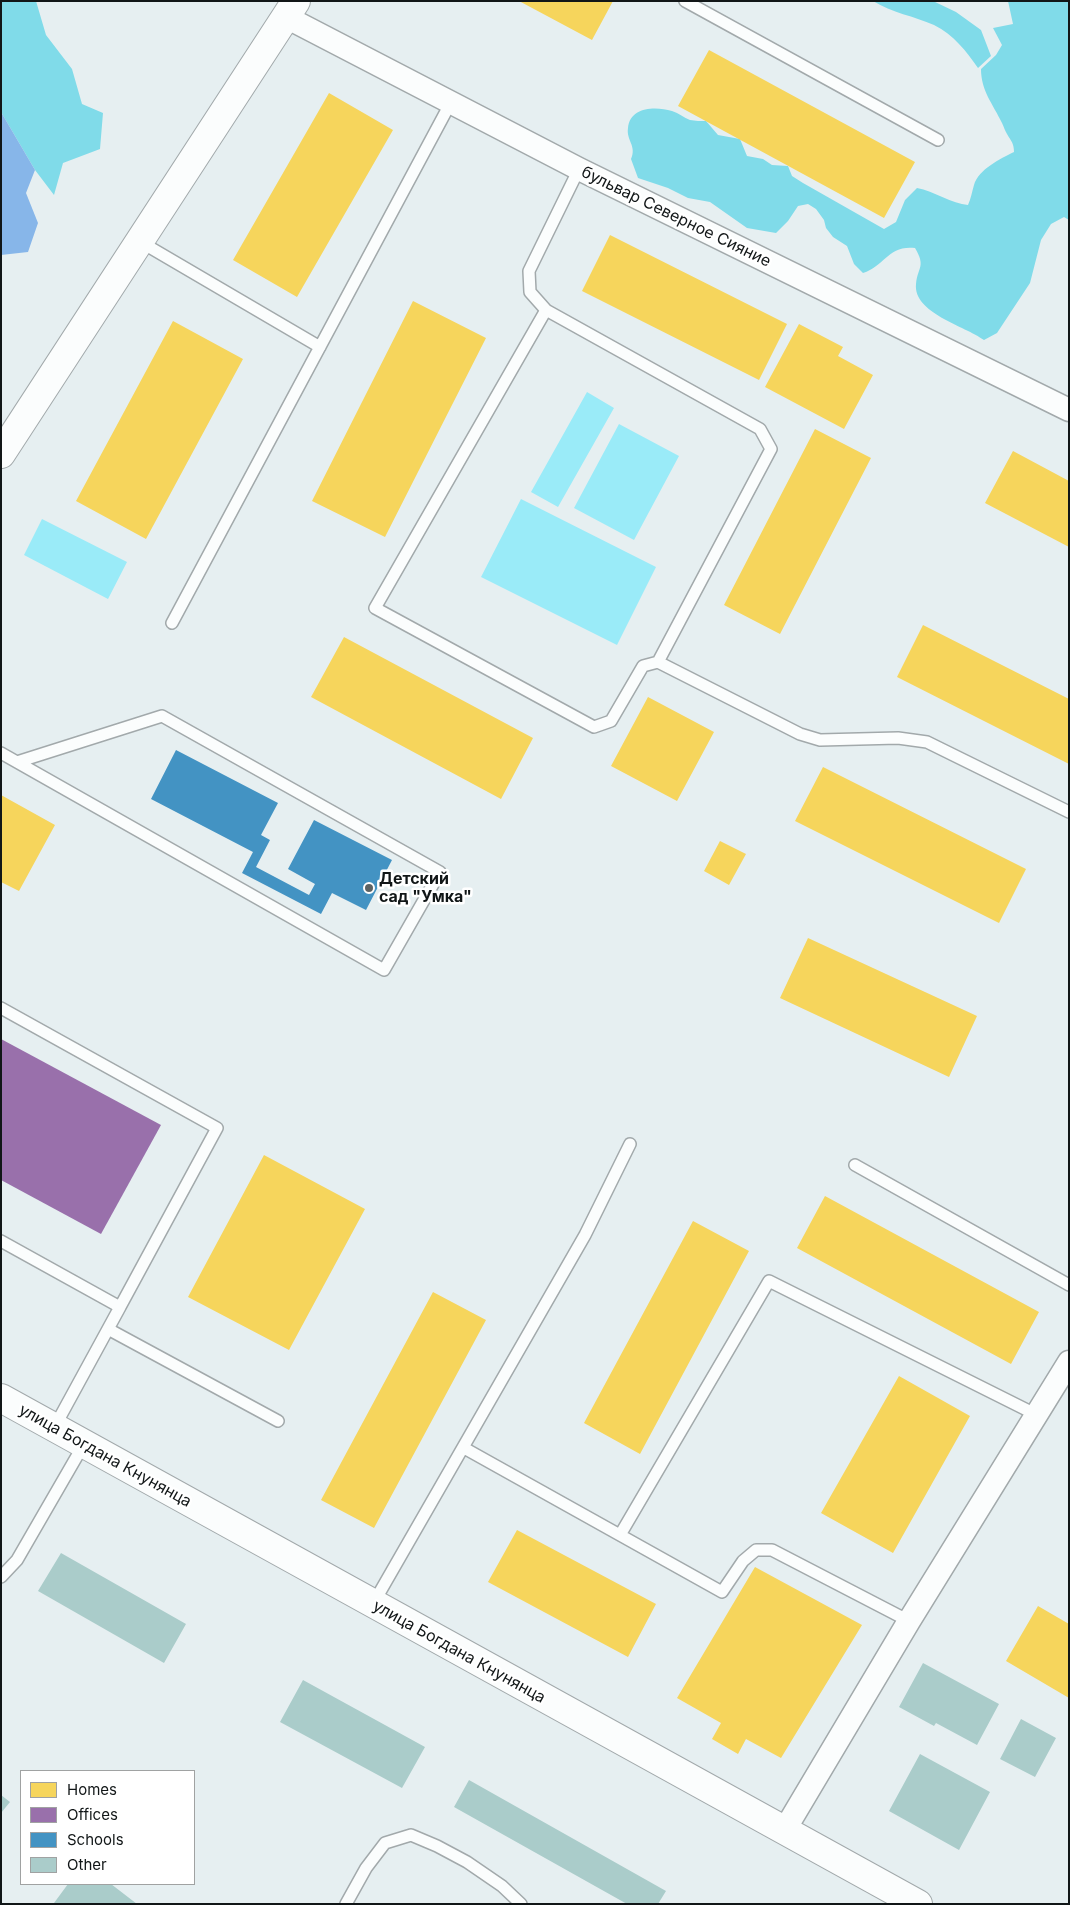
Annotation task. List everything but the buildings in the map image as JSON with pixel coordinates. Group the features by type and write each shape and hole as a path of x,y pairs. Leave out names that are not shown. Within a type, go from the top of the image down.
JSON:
{"main road":[{"path":"1,454 291,9"},
{"name":"улица Богдана Кнунянца","path":"1,1398 918,1904"}],"street":[{"name":"бульвар Северное Сияние","path":"291,9 450,104 1069,410"},
{"path":"784,1831 909,1621 1069,1362"}],"lane":[{"path":"685,1 938,140"},
{"path":"172,623 450,104"},
{"path":"579,169 529,271 530,292 546,310 760,429 770,449 658,662"},
{"path":"139,241 320,347"},
{"path":"546,310 375,608 594,727 611,720 643,666 658,662 800,734 820,740 898,738 926,742 1069,812"},
{"path":"1,753 384,970 440,872 162,716 17,762"},
{"path":"1,1008 217,1128 54,1428"},
{"path":"373,1604 586,1235 630,1144"},
{"path":"855,1165 1069,1285"},
{"path":"1,1241 120,1307"},
{"path":"620,1535 769,1281 1037,1415"},
{"path":"108,1329 278,1421"},
{"path":"1,1578 18,1560 84,1444"},
{"path":"464,1448 722,1592 743,1561 756,1550 772,1550 909,1621"},
{"path":"346,1904 366,1868 385,1842 411,1835 467,1862 502,1886 521,1904"}],"shaded area":[{"path":"1,1 36,1 46,35 72,69 82,104 103,113 100,149 63,163 54,195 35,170 1,112"},
{"path":"873,1 933,1 956,12 981,30 991,56 978,68 959,44 941,29 888,9"},
{"path":"1008,1 1069,1 1069,220 1064,217 1051,224 1041,240 1030,283 997,333 984,340 942,318 923,303 917,294 916,284 921,263 915,248 906,248 892,253 877,266 863,273 854,264 847,246 833,237 816,209 808,204 798,206 788,221 776,233 747,228 710,202 688,198 668,188 638,178 631,159 633,150 628,136 630,121 638,112 651,109 665,109 690,120 706,121 718,135 740,139 747,156 763,159 772,165 788,166 792,176 884,229 896,222 905,200 917,188 968,205 974,185 980,174 991,165 1014,152 1012,142 985,91 981,69 996,55 1002,45 993,28 1013,24"},
{"path":"1,112 35,170 26,193 38,223 28,252 1,255"},
{"path":"587,392 614,408 558,507 531,492"},
{"path":"619,424 679,456 634,540 574,508"},
{"path":"521,499 656,567 617,645 481,577"},
{"path":"42,519 127,562 108,599 24,555"}],"place":[{"name":"Детский сад \"Умка\"","path":"369,888"}]}
